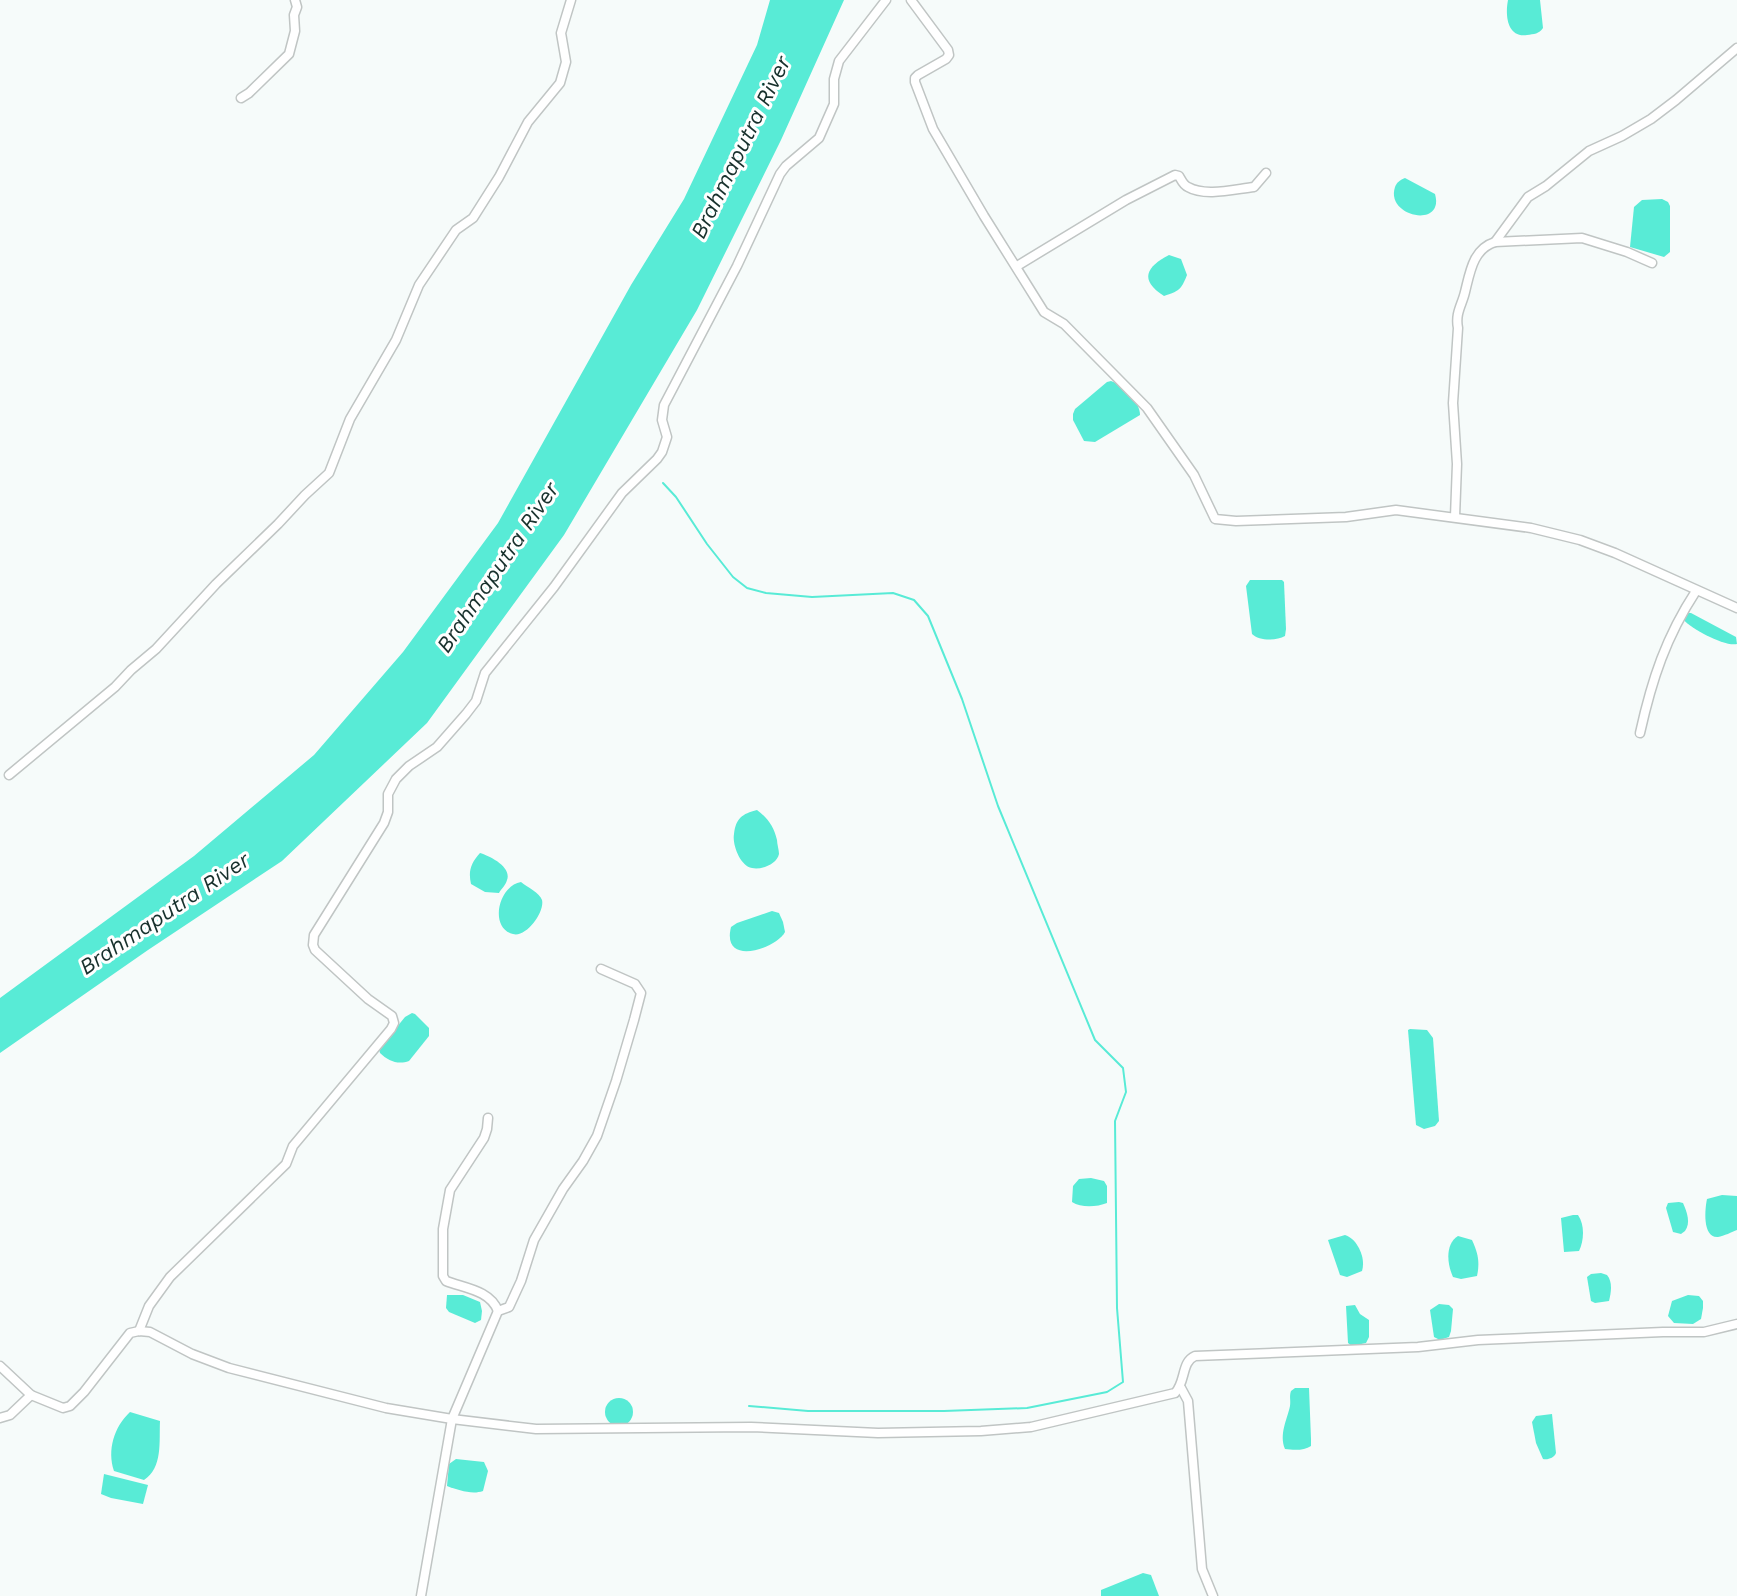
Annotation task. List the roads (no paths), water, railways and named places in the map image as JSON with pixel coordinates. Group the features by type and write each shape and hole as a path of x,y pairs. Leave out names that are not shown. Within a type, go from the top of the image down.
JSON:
{"street":[{"path":"241,98 289,54 295,31 294,15 297,7 295,0"},
{"path":"9,775 115,687 156,649 216,584 330,473 350,419 396,340 419,285 456,230 473,218 499,177 528,122 560,83 566,62 561,33 571,0"},
{"path":"139,1331 149,1306 170,1277 286,1164 293,1146 391,1029 394,1023 392,1016 368,999 315,950 313,945 315,935 384,823 388,812 388,794 396,779 409,766 437,747 466,714 476,701 485,673 554,587 601,519 622,493 662,452 667,437 662,420 664,405 722,297 780,174 792,160 819,138 834,104 834,79 839,61 885,0"},
{"path":"911,0 948,50 949,56 946,59 915,78 933,129 1044,312 1064,324 1147,408 1194,476 1215,519 1236,521 1346,517 1396,510 1531,528 1580,540 1615,553 1737,608"},
{"path":"1495,242 1528,197 1546,186 1589,151 1651,118 1676,100 1737,48"},
{"path":"1017,266 1126,200 1175,175 1179,176 1185,186 1191,189 1208,191 1254,187 1266,173"},
{"path":"1455,517 1457,464 1453,403 1457,312 1469,272 1478,253 1488,244 1495,242 1582,238 1627,252 1652,263"},
{"path":"1640,733 1658,663 1682,611 1696,591"},
{"path":"498,1311 508,1308 512,1301 534,1240 563,1189 590,1149 616,1082 641,993 635,984 601,969"},
{"path":"421,1596 452,1419 498,1311 494,1303 484,1295 446,1281 443,1276 443,1229 450,1190 484,1138 488,1118"},
{"path":"0,1366 32,1395 63,1408 70,1406 84,1392 130,1333 139,1331 158,1336 192,1354 262,1377 386,1408 536,1429 751,1427 878,1432 981,1431 1031,1427 1175,1393 1181,1388 1187,1363 1195,1356 1418,1347 1500,1339 1704,1332 1737,1324"},
{"path":"1181,1388 1188,1401 1202,1569 1213,1596"},
{"path":"0,1418 7,1417 32,1395"}],"water":[{"name":"Brahmaputra River","path":"770,0 844,0 781,140 697,310 564,535 427,723 282,861 148,950 0,1053 0,998 194,856 314,755 403,652 498,523 631,285 684,199 757,45"},
{"path":"1508,0 1540,0 1543,28 1527,35 1515,33 1507,18"},
{"path":"1405,178 1435,194 1436,205 1432,212 1415,215 1398,206 1394,197 1395,187"},
{"path":"1662,199 1670,206 1670,252 1664,257 1630,247 1634,207 1642,200"},
{"path":"1169,255 1181,259 1187,275 1179,289 1164,296 1151,285 1148,274 1155,264"},
{"path":"1111,381 1121,386 1130,395 1140,415 1095,442 1084,441 1073,420 1075,409"},
{"path":"1250,580 1282,580 1284,582 1285,636 1268,640 1252,634 1246,586"},
{"path":"1685,613 1691,613 1736,637 1737,644 1725,643 1701,632 1684,620"},
{"path":"757,810 772,827 779,854 772,863 764,867 752,868 741,859 734,838 738,820 747,813"},
{"path":"480,853 494,859 508,875 499,893 485,892 471,884 471,867"},
{"path":"521,882 539,895 542,905 538,917 529,928 513,934 501,924 499,907 507,891 513,885"},
{"path":"772,911 779,913 783,922 785,932 780,938 772,944 751,951 742,951 734,947 730,940 731,927"},
{"path":"412,1013 429,1028 429,1036 409,1061 401,1063 386,1058 379,1049 405,1017"},
{"path":"1408,1030 1427,1030 1433,1038 1439,1121 1435,1126 1424,1129 1416,1125"},
{"path":"1091,1178 1104,1181 1107,1186 1107,1203 1089,1206 1072,1202 1073,1186 1079,1179"},
{"path":"1722,1195 1737,1196 1737,1230 1718,1237 1709,1233 1706,1209 1707,1199"},
{"path":"1668,1203 1683,1203 1688,1221 1687,1228 1681,1234 1673,1232 1666,1208"},
{"path":"1578,1215 1582,1223 1582,1243 1579,1251 1564,1252 1561,1218"},
{"path":"1345,1235 1357,1245 1363,1261 1362,1271 1347,1277 1340,1275 1328,1240"},
{"path":"1458,1236 1472,1240 1478,1258 1477,1276 1461,1279 1453,1277 1448,1255 1451,1244"},
{"path":"1601,1273 1607,1275 1610,1281 1610,1298 1609,1301 1595,1303 1591,1301 1587,1277"},
{"path":"447,1295 463,1295 480,1302 481,1320 475,1323 449,1312 446,1308"},
{"path":"1688,1295 1699,1296 1703,1301 1701,1319 1693,1324 1674,1323 1668,1316 1672,1301"},
{"path":"1439,1304 1449,1305 1453,1309 1449,1337 1440,1340 1434,1337 1430,1310"},
{"path":"1355,1305 1360,1314 1369,1320 1369,1337 1366,1343 1352,1346 1348,1343 1346,1306"},
{"path":"1295,1388 1309,1388 1311,1446 1298,1450 1285,1449 1283,1443 1284,1427 1290,1406 1290,1393"},
{"path":"619,1398 629,1402 633,1412 629,1422 619,1426 609,1422 605,1412 609,1402"},
{"path":"130,1412 160,1421 157,1461 150,1475 144,1480 114,1471 112,1463 113,1439 124,1418"},
{"path":"1552,1414 1556,1453 1551,1458 1543,1459 1536,1443 1532,1422 1536,1416"},
{"path":"456,1459 484,1462 488,1471 483,1491 470,1492 447,1486 449,1464"},
{"path":"104,1474 148,1485 143,1504 101,1494"},
{"path":"1143,1573 1151,1575 1159,1596 1101,1596 1101,1590"}],"waterway":[{"path":"663,483 676,497 707,544 733,577 747,588 766,593 812,597 893,593 914,600 928,616 962,699 998,806 1095,1040 1123,1068 1126,1092 1115,1121 1117,1308 1123,1382 1107,1392 1027,1408 944,1411 808,1411 749,1406"}]}
